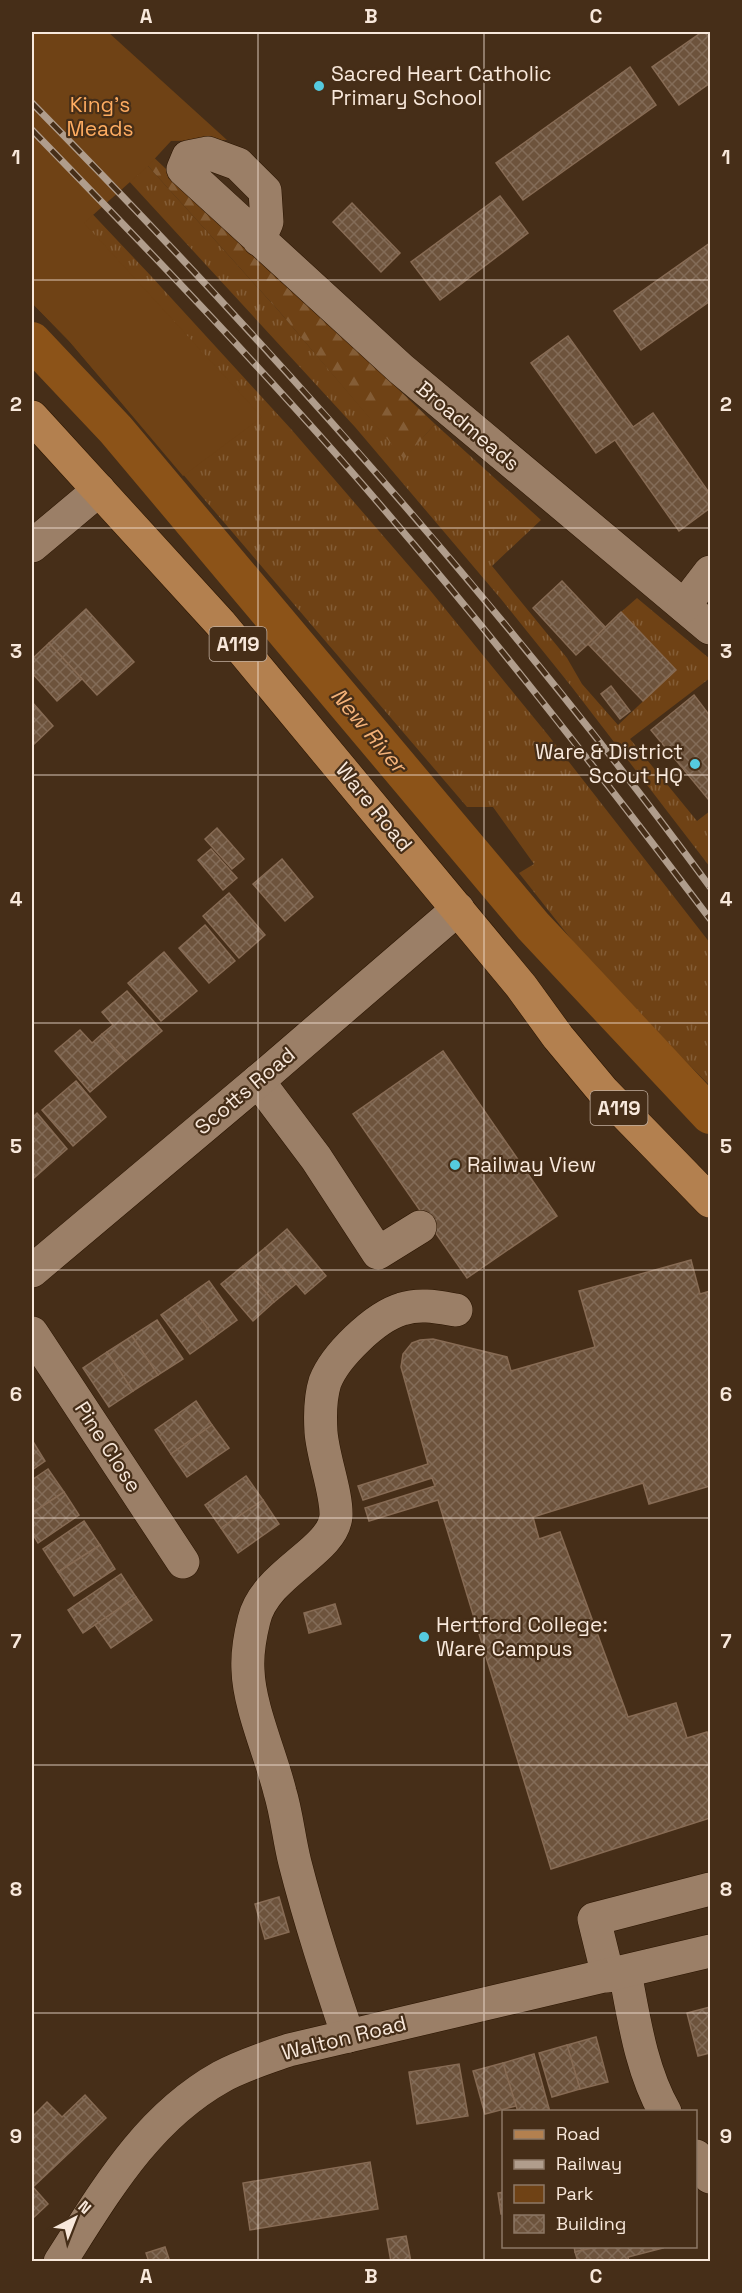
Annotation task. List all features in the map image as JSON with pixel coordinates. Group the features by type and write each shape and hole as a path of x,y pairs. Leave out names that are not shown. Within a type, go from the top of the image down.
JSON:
{"main road":[{"name":"Ware Road","path":"32,417 220,623 458,909 603,1091 711,1201"}],"street":[{"name":"Broadmeads","path":"259,240 400,369 711,628"},
{"path":"37,529 99,490"},
{"path":"684,606 711,572"},
{"name":"Scotts Road","path":"32,1271 458,909"},
{"path":"258,1081 316,1158 378,1253 420,1227"},
{"path":"348,2036 319,1948 295,1864 281,1793 254,1702 248,1670 250,1645 254,1619 260,1602 290,1569 320,1545 331,1532 336,1518 321,1431 321,1400 326,1381 348,1349 371,1326 386,1315 422,1305 456,1310"},
{"name":"Pine Close","path":"32,1333 183,1562"},
{"path":"664,2110 655,2094 617,1974 594,1919 711,1889"},
{"name":"Walton Road","path":"60,2262 127,2160 152,2132 186,2102 219,2078 242,2067 289,2049 711,1951"},
{"path":"697,2157 711,2177"}],"green space":[{"name":"King's Meads","path":"32,32 108,32 227,140 171,141 148,166 84,223 262,417 183,476 70,342 32,303"},
{"path":"32,42 435,424 404,459 278,310 148,166 32,52"},
{"path":"32,52 148,166 278,310 404,458 435,424 541,520 492,566 567,658 582,684 618,725 676,670 621,612 637,598 710,659 710,678 630,739 697,821 710,811 710,867 501,599 355,427 127,179"},
{"path":"32,150 291,429 429,589 548,735 710,943 710,1086 593,967 519,873 534,864 493,807 467,807 70,342 32,303"}],"building":[{"path":"702,32 710,32 710,83 679,105 652,67"},
{"path":"630,67 656,105 523,200 496,163"},
{"path":"500,196 528,233 440,300 411,262"},
{"path":"352,203 400,253 381,272 333,222"},
{"path":"710,243 710,301 641,350 614,311"},
{"path":"568,336 633,427 653,413 710,494 710,508 679,531 615,440 596,453 531,363"},
{"path":"562,581 606,628 576,655 533,608"},
{"path":"86,609 134,662 97,695 49,643"},
{"path":"621,612 676,670 643,701 588,644"},
{"path":"49,643 82,679 57,701 32,673 32,659"},
{"path":"611,686 630,711 620,719 601,694"},
{"name":"Ware & District Scout HQ","path":"694,695 710,716 710,797 708,799 651,730"},
{"path":"32,702 53,726 32,746"},
{"path":"217,828 244,859 232,869 205,839"},
{"path":"211,849 237,878 223,890 198,860"},
{"path":"282,859 313,897 285,921 253,884"},
{"path":"229,893 265,935 239,958 203,916"},
{"path":"205,925 235,961 209,983 179,948"},
{"path":"164,952 197,991 161,1021 128,983"},
{"path":"127,991 162,1031 126,1061 102,1034 113,1025 102,1012"},
{"path":"80,1030 92,1043 102,1034 126,1061 90,1092 55,1051"},
{"name":"Railway View","path":"443,1051 557,1216 467,1278 353,1114"},
{"path":"76,1081 106,1117 73,1146 42,1110"},
{"path":"37,1113 67,1149 34,1178 32,1176 32,1118"},
{"path":"287,1229 326,1276 305,1294 265,1248"},
{"path":"265,1248 296,1284 274,1302 243,1266"},
{"path":"691,1260 700,1294 710,1291 710,1486 649,1504 643,1483 533,1517 539,1539 560,1532 628,1717 676,1703 687,1738 707,1732 710,1742 710,1818 551,1869 438,1500 369,1521 365,1508 435,1486 432,1478 363,1500 358,1486 428,1464 401,1367 403,1354 412,1343 433,1339 507,1357 511,1371 595,1347 579,1291"},
{"path":"243,1266 274,1302 253,1321 221,1284"},
{"path":"209,1281 237,1320 214,1337 185,1298"},
{"path":"185,1298 214,1337 190,1354 161,1315"},
{"path":"157,1320 183,1359 158,1375 132,1336"},
{"path":"132,1336 158,1375 133,1391 107,1352"},
{"path":"107,1352 133,1391 109,1407 83,1368"},
{"path":"196,1401 212,1425 171,1454 155,1430"},
{"path":"212,1425 229,1448 187,1477 171,1454"},
{"path":"32,1440 45,1461 32,1470"},
{"path":"48,1469 64,1492 32,1513 32,1480"},
{"path":"246,1476 263,1500 221,1528 205,1505"},
{"path":"64,1492 79,1515 38,1543 32,1533 32,1513"},
{"path":"263,1500 279,1524 238,1553 221,1528"},
{"path":"84,1521 100,1545 58,1572 43,1549"},
{"path":"100,1545 115,1569 74,1596 58,1572"},
{"path":"121,1574 136,1597 83,1633 68,1610"},
{"path":"136,1597 152,1620 111,1648 95,1625"},
{"path":"335,1604 341,1624 309,1633 304,1613"},
{"path":"279,1897 289,1932 265,1939 255,1904"},
{"path":"710,2007 710,2053 698,2056 687,2013"},
{"path":"596,2037 608,2082 580,2089 567,2045"},
{"path":"567,2045 580,2089 552,2097 539,2053"},
{"path":"534,2054 549,2110 517,2110 503,2063"},
{"path":"503,2063 516,2106 485,2114 473,2071"},
{"path":"459,2064 468,2116 417,2124 409,2072"},
{"path":"85,2095 106,2118 33,2187 48,2204 33,2218 32,2117 47,2102 62,2117"},
{"path":"370,2162 378,2209 250,2230 243,2183"},
{"path":"502,2192 502,2214 501,2214 498,2193"},
{"path":"406,2236 411,2262 391,2262 387,2239"},
{"path":"165,2247 170,2262 149,2262 146,2253"},
{"path":"574,2248 592,2248 575,2252"},
{"path":"592,2248 663,2248 628,2257 629,2262 578,2262 575,2252"}],"waterway":[{"name":"New River","path":"32,341 116,430 533,926 710,1115"}],"railway":[{"path":"32,103 211,290 385,483 552,681 710,887"},
{"path":"32,130 224,331 385,511 528,683 710,919"}],"place":[{"name":"Sacred Heart Catholic Primary School","path":"319,86"},
{"name":"Ware & District Scout HQ","path":"695,764"},
{"name":"Railway View","path":"455,1165"},
{"name":"Hertford College: Ware Campus","path":"424,1637"}]}
